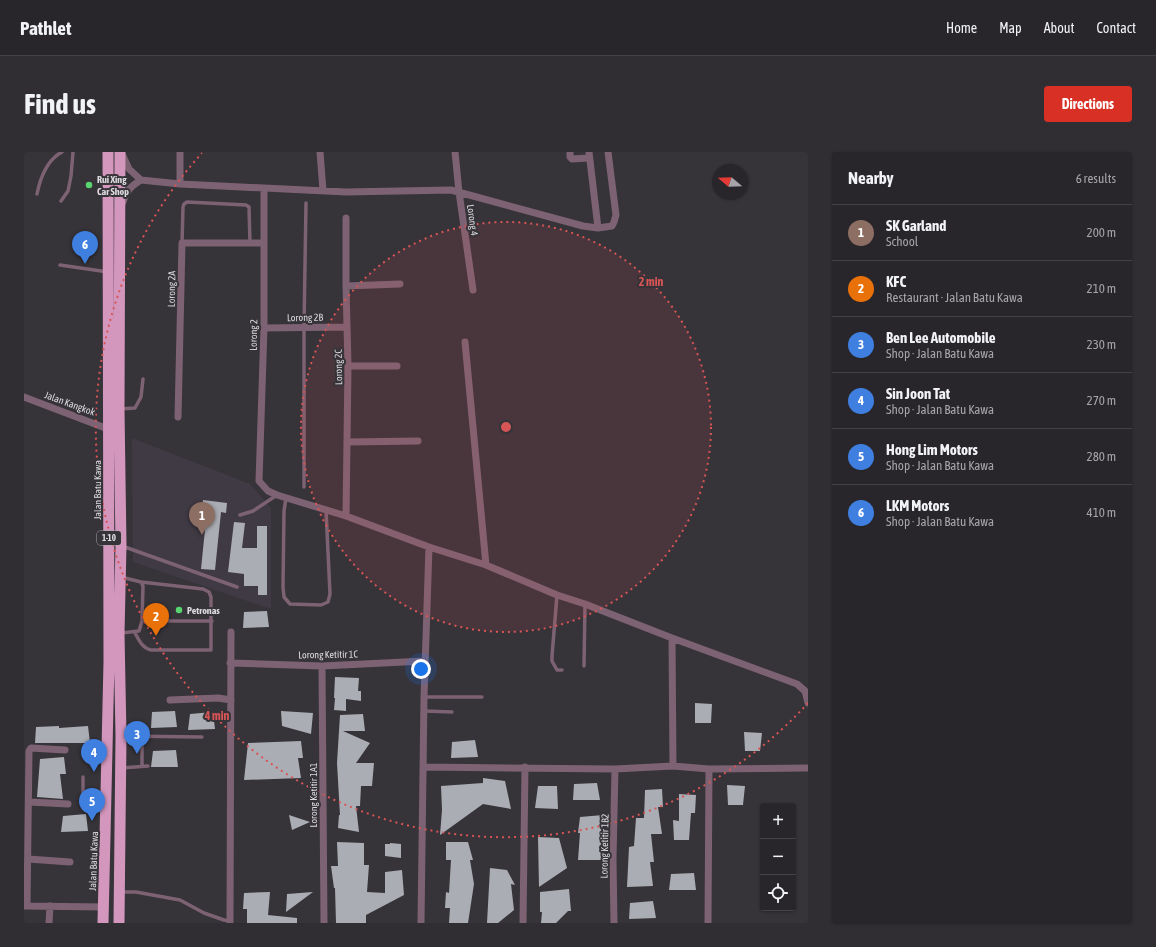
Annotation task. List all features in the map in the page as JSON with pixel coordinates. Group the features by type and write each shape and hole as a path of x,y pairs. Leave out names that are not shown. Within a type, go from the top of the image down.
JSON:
{"highway":[{"name":"Jalan Batu Kawa","path":"103,923 109,662 108,152"},
{"name":"1-10","path":"119,923 119,634 121,546 119,409 121,152"}],"street":[{"path":"121,152 129,169 141,180"},
{"path":"180,152 180,184"},
{"path":"320,152 322,190"},
{"name":"Lorong 4","path":"455,152 459,192 473,290"},
{"path":"570,152 570,157 572,159 589,155 598,228"},
{"path":"120,217 125,193 134,184 141,180 264,189 346,192 451,190 583,226 598,228 612,226 616,215 608,152"},
{"name":"Lorong 2","path":"264,189 264,328 259,481 268,491 277,495"},
{"name":"Lorong 2C","path":"346,218 348,366 346,516"},
{"path":"182,243 264,243"},
{"name":"Lorong 2A","path":"178,417 182,243"},
{"path":"346,286 400,284"},
{"name":"Lorong 2B","path":"264,328 347,327"},
{"path":"465,342 486,565"},
{"path":"348,366 397,366"},
{"name":"Jalan Kangkok","path":"24,397 108,429"},
{"path":"348,442 418,441"},
{"path":"277,495 346,516 429,547 486,565 557,595 585,604 672,638 798,684 805,691 808,703"},
{"path":"421,923 424,697 429,547"},
{"path":"230,922 231,632"},
{"path":"672,638 673,766"},
{"name":"Lorong Ketitir 1C","path":"230,663 322,666 425,661"},
{"name":"Lorong Ketitir 1A1","path":"322,666 324,923"},
{"path":"170,700 218,698 231,700"},
{"path":"65,750 31,748 29,755 28,859 25,906 103,907"},
{"path":"424,767 615,769 673,766 709,769 808,768"},
{"path":"523,923 525,767"},
{"name":"Lorong Ketitir 1B2","path":"614,923 613,859 615,769"},
{"path":"708,923 709,769"},
{"path":"29,802 68,804"},
{"path":"28,859 70,862"},
{"path":"49,923 50,906"}],"lane":[{"path":"37,194 40,182 47,167 58,154 62,152"},
{"path":"61,201 68,191 71,176 72,152"},
{"path":"182,243 183,207 187,202 246,205 249,207 250,244"},
{"path":"304,487 306,203"},
{"path":"60,266 109,272"},
{"path":"119,409 135,408 141,397 144,379"},
{"path":"240,515 254,511 277,495"},
{"path":"286,498 284,511 283,587 284,597 290,604 321,605 328,602 330,594 326,510"},
{"path":"121,546 237,587"},
{"path":"120,577 141,582 203,589 209,592 211,596 212,650 146,649 142,646 135,633"},
{"path":"119,634 135,633 139,631 142,621 143,586 141,582"},
{"path":"557,595 552,661 557,670 562,670"},
{"path":"584,666 585,604"},
{"path":"142,621 212,621"},
{"path":"424,697 482,697"},
{"path":"425,711 452,712"},
{"path":"120,736 202,737"},
{"path":"142,746 142,766"},
{"path":"120,768 148,766"},
{"path":"83,777 83,808 106,809"},
{"path":"120,892 136,892 180,900 204,913 230,922"}],"shaded area":[{"path":"132,438 250,484 271,508 271,609 133,562"}],"building":[{"path":"203,500 227,503 226,513 221,512 215,570 201,569 207,510 202,509"},
{"path":"234,522 245,523 242,548 257,548 257,526 267,526 267,595 258,595 258,586 244,586 244,574 228,572"},
{"path":"267,611 269,627 243,628 244,612"},
{"path":"335,677 359,678 358,691 361,691 361,701 346,699 346,711 334,710"},
{"path":"695,703 712,704 711,723 695,723"},
{"path":"175,711 177,727 151,728 152,712"},
{"path":"281,711 313,713 311,734 282,726"},
{"path":"213,712 215,729 188,730 190,714"},
{"path":"363,714 365,731 343,731 370,743 356,763 374,763 372,786 361,786 360,806 356,806 359,832 338,828 340,815 337,763 340,715"},
{"path":"59,726 59,728 88,726 90,743 35,743 36,727"},
{"path":"744,732 762,733 760,751 745,751"},
{"path":"475,740 478,757 451,758 452,742"},
{"path":"301,741 303,758 298,758 301,778 244,780 248,743"},
{"path":"176,750 178,767 151,767 153,751"},
{"path":"64,757 66,774 60,774 63,799 37,797 40,759"},
{"path":"483,778 505,781 511,809 483,804 440,835 442,810 441,786 483,783"},
{"path":"597,783 600,800 573,800 574,784"},
{"path":"727,785 745,786 743,805 728,805"},
{"path":"538,786 557,786 558,809 535,808"},
{"path":"662,789 663,807 658,807 662,834 651,834 654,862 650,862 653,886 627,887 629,847 634,846 636,818 644,818 645,790"},
{"path":"679,794 696,795 695,813 691,813 689,840 674,840 673,820 679,821"},
{"path":"86,814 88,831 61,832 63,816"},
{"path":"289,815 310,822 292,830"},
{"path":"603,815 605,832 601,832 605,860 578,860 580,833 578,833 580,817"},
{"path":"538,837 559,838 567,868 539,887"},
{"path":"337,842 364,843 364,865 369,865 367,892 385,893 385,872 402,870 404,895 366,915 366,923 336,923 335,888 331,866 338,866"},
{"path":"446,842 468,842 473,860 470,860 474,884 468,923 449,923 450,908 445,908 446,892 449,893 451,860 446,860"},
{"path":"385,844 401,844 401,858 385,856"},
{"path":"490,868 507,870 515,885 511,884 514,910 498,923 487,923"},
{"path":"694,873 696,890 669,890 671,874"},
{"path":"569,889 571,911 568,911 556,923 541,923 542,912 540,912 540,892"},
{"path":"270,892 268,915 297,918 297,923 247,923 247,909 243,909 244,893"},
{"path":"313,892 286,912 287,894"},
{"path":"653,901 656,918 629,919 630,903"}],"place":[{"name":"Rui Xing Car Shop","path":"89,185"},
{"name":"LKM Motors","path":"85,264"},
{"name":"SK Garland","path":"202,535"},
{"name":"Petronas","path":"179,610"},
{"name":"KFC","path":"156,636"},
{"name":"Ben Lee Automobile","path":"137,754"},
{"name":"Sin Joon Tat","path":"94,772"},
{"name":"Hong Lim Motors","path":"92,821"}]}
